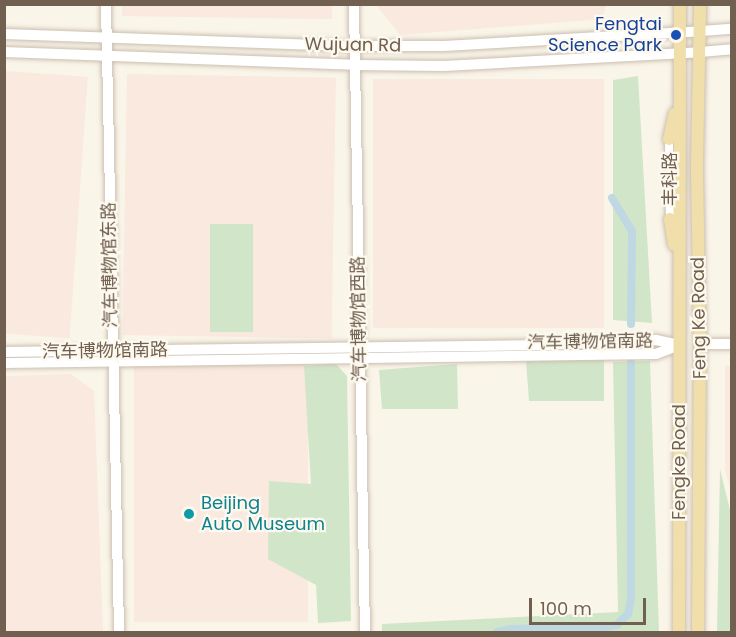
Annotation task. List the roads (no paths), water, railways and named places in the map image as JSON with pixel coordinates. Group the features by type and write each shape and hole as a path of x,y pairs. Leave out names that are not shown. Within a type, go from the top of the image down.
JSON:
{"main road":[{"name":"Fengke Road","path":"678,633 680,4"},
{"name":"Feng Ke Road","path":"698,633 700,344 697,176 700,4"},
{"path":"669,139 680,95"},
{"path":"670,219 675,251 680,262"}],"street":[{"name":"汽车博物馆东路","path":"106,4 118,633"},
{"name":"汽车博物馆西路","path":"354,4 365,633"},
{"name":"Wujuan Rd","path":"4,34 354,46 444,46 732,29"},
{"name":"Wujuan Rd","path":"4,52 354,65 444,66 732,50"},
{"name":"丰科路","path":"669,139 670,219"},
{"name":"汽车博物馆南路","path":"4,363 112,356 360,346 547,345 656,339 679,345"},
{"path":"700,344 732,344"},
{"name":"汽车博物馆南路","path":"4,352 112,356 360,358 656,354 679,345"}],"waterway":[{"path":"612,198 632,231 631,324"},
{"path":"497,632 511,629 605,627 617,625 628,614 631,598 631,363"}],"place":[{"name":"Fengtai Science Park","path":"676,35"},
{"name":"Beijing Auto Museum","path":"189,514"}]}
